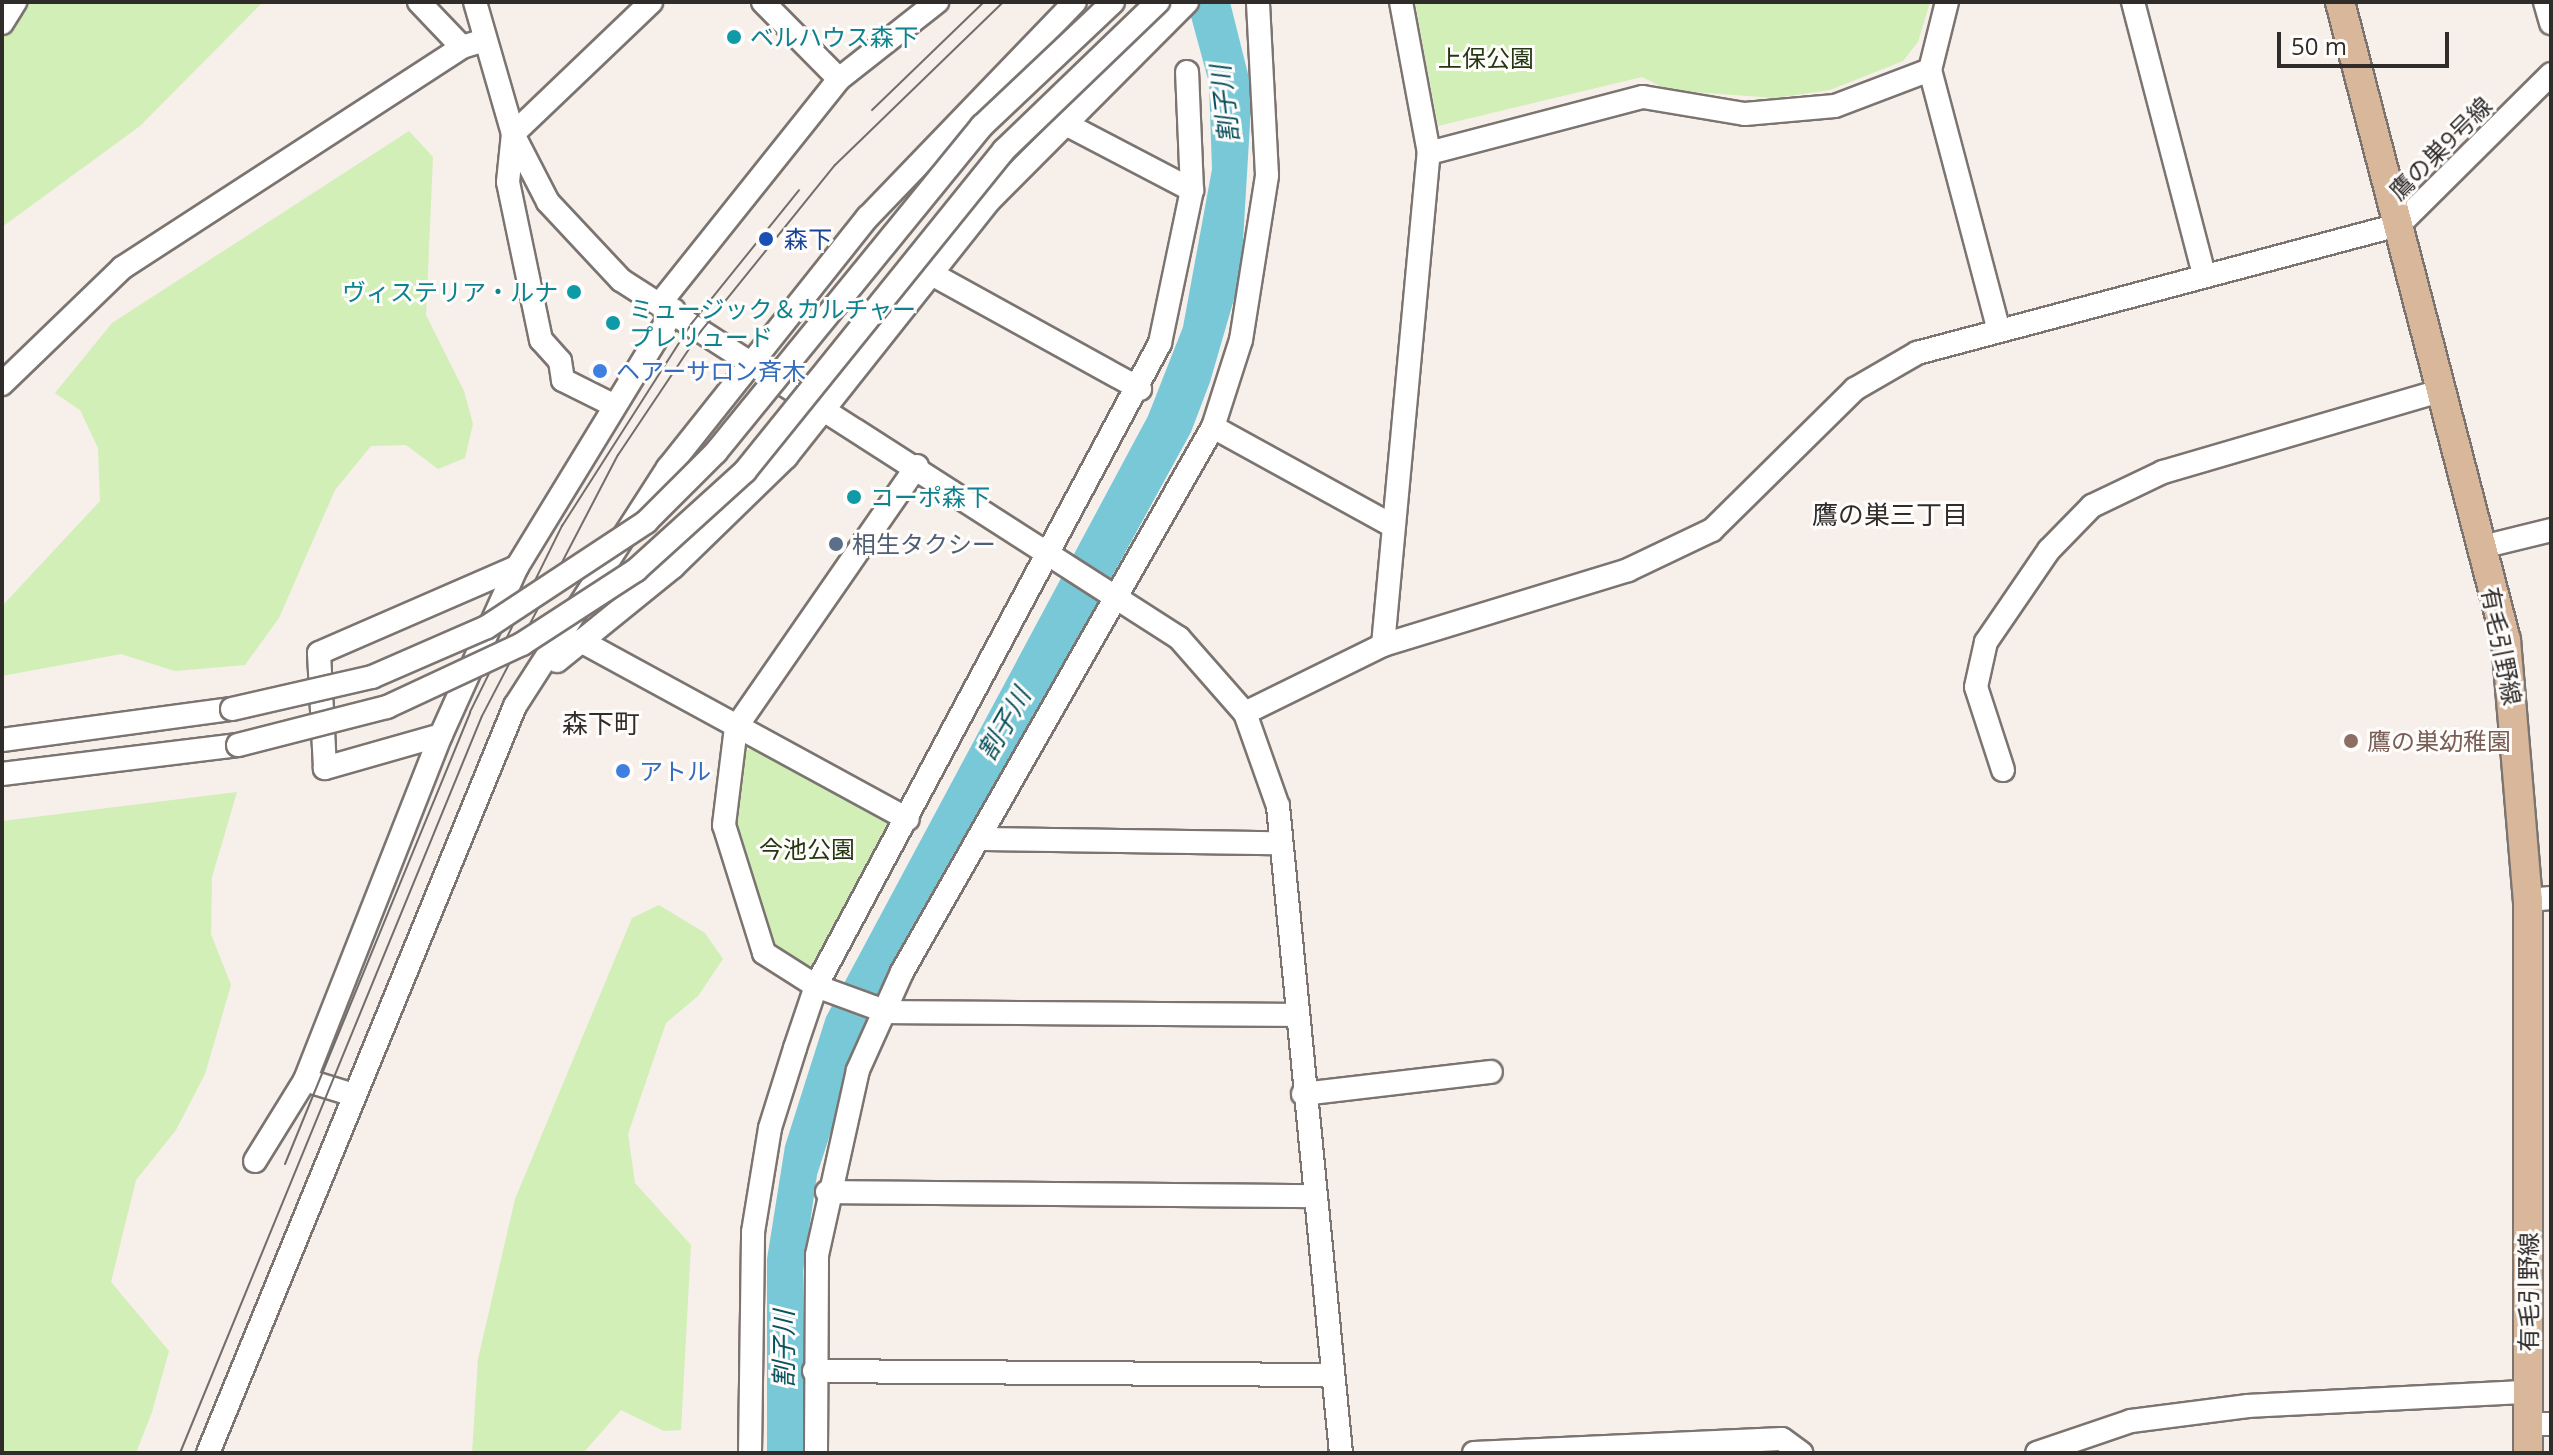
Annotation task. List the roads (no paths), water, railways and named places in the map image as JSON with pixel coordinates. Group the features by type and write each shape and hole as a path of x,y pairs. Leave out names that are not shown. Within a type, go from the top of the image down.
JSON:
{"main road":[{"name":"有毛引野線","path":"2340,2 2506,640 2540,899 2527,1392 2540,1424 2528,1453"}],"street":[{"path":"2,23 15,2"},
{"path":"419,2 462,47"},
{"path":"475,2 513,134 548,202 582,244 621,280 667,306 754,365 917,466 1113,598 1179,638 1245,713 1270,771 1281,843 1294,1015 1329,1375 1341,1453"},
{"path":"611,404 563,380 560,361 541,340 513,220 513,134 651,2"},
{"path":"763,2 839,79"},
{"path":"255,1161 305,1080 441,735 517,567 667,306 839,79 937,2"},
{"path":"208,1453 515,706 668,468 754,365 868,217 1075,2"},
{"path":"2,740 232,709 372,677 487,627 646,522 716,452 972,137 1113,2"},
{"path":"816,1453 814,1371 817,1255 827,1192 858,1070 883,1011 1113,598 1213,427 1258,267 1267,175 1258,2"},
{"path":"1383,645 1429,153 1401,2"},
{"path":"1947,2 1930,70 1998,327"},
{"path":"2133,2 2204,274"},
{"path":"2545,2 2551,23"},
{"path":"515,706 581,641 731,514 826,409 930,273 1062,122 1174,4"},
{"path":"2,774 238,745 387,707 522,644 636,570 745,471 1004,150 1174,4"},
{"path":"2,384 122,268 462,47 485,40"},
{"path":"1429,153 1601,104 1643,97 1745,114 1835,106 1930,70"},
{"path":"750,1453 753,1232 770,1128 820,987 908,819 1057,560 1160,343 1192,190 1187,72"},
{"name":"鷹の巣9号線","path":"2399,225 2551,74"},
{"path":"1062,122 1192,190"},
{"path":"1245,713 1383,645 1628,570 1712,530 1855,389 1917,353 1998,327 2399,225"},
{"path":"930,273 1140,389"},
{"path":"2003,770 1976,687 1986,642 2049,550 2092,506 2163,472 2440,391"},
{"path":"1213,427 1393,526"},
{"path":"917,466 736,727 724,825 764,953 820,987 883,1011 1294,1015"},
{"path":"2482,547 2551,530"},
{"path":"441,735 325,768 319,653 517,567"},
{"path":"581,641 908,819"},
{"path":"978,839 1281,843"},
{"path":"1303,1094 1491,1072"},
{"path":"305,1080 354,1095"},
{"path":"827,1192 1312,1196"},
{"path":"814,1371 1329,1375"},
{"path":"2037,1453 2160,1417 2527,1392"},
{"path":"1474,1453 1653,1449 1782,1439 1801,1453"}],"water":[{"name":"割子川","path":"1187,2 1230,2 1252,90 1241,275 1210,382 1191,432 862,1034 817,1175 803,1271 803,1453 767,1453 767,1259 785,1146 826,1017 1148,416 1183,327 1212,169 1209,83"}],"tram line":[{"path":"872,110 984,2"},
{"path":"180,1453 482,716 618,455 701,331 835,165 1003,2"},
{"path":"285,1164 470,712 562,526 691,324 799,190"}],"place":[{"name":"ベルハウス森下","path":"734,37"},
{"name":"森下","path":"766,239"},
{"name":"ヴィステリア・ルナ","path":"574,292"},
{"name":"ミュージック＆カルチャー プレリュード","path":"613,323"},
{"name":"ヘアーサロン斉木","path":"600,371"},
{"name":"コーポ森下","path":"854,497"},
{"name":"相生タクシー","path":"836,544"},
{"name":"鷹の巣幼稚園","path":"2351,741"},
{"name":"アトル","path":"623,771"}],"district":[{"name":"鷹の巣三丁目","path":"1890,515"},
{"name":"森下町","path":"601,724"}],"park label":[{"name":"上保公園","path":"1486,58"},
{"name":"今池公園","path":"807,849"}]}
